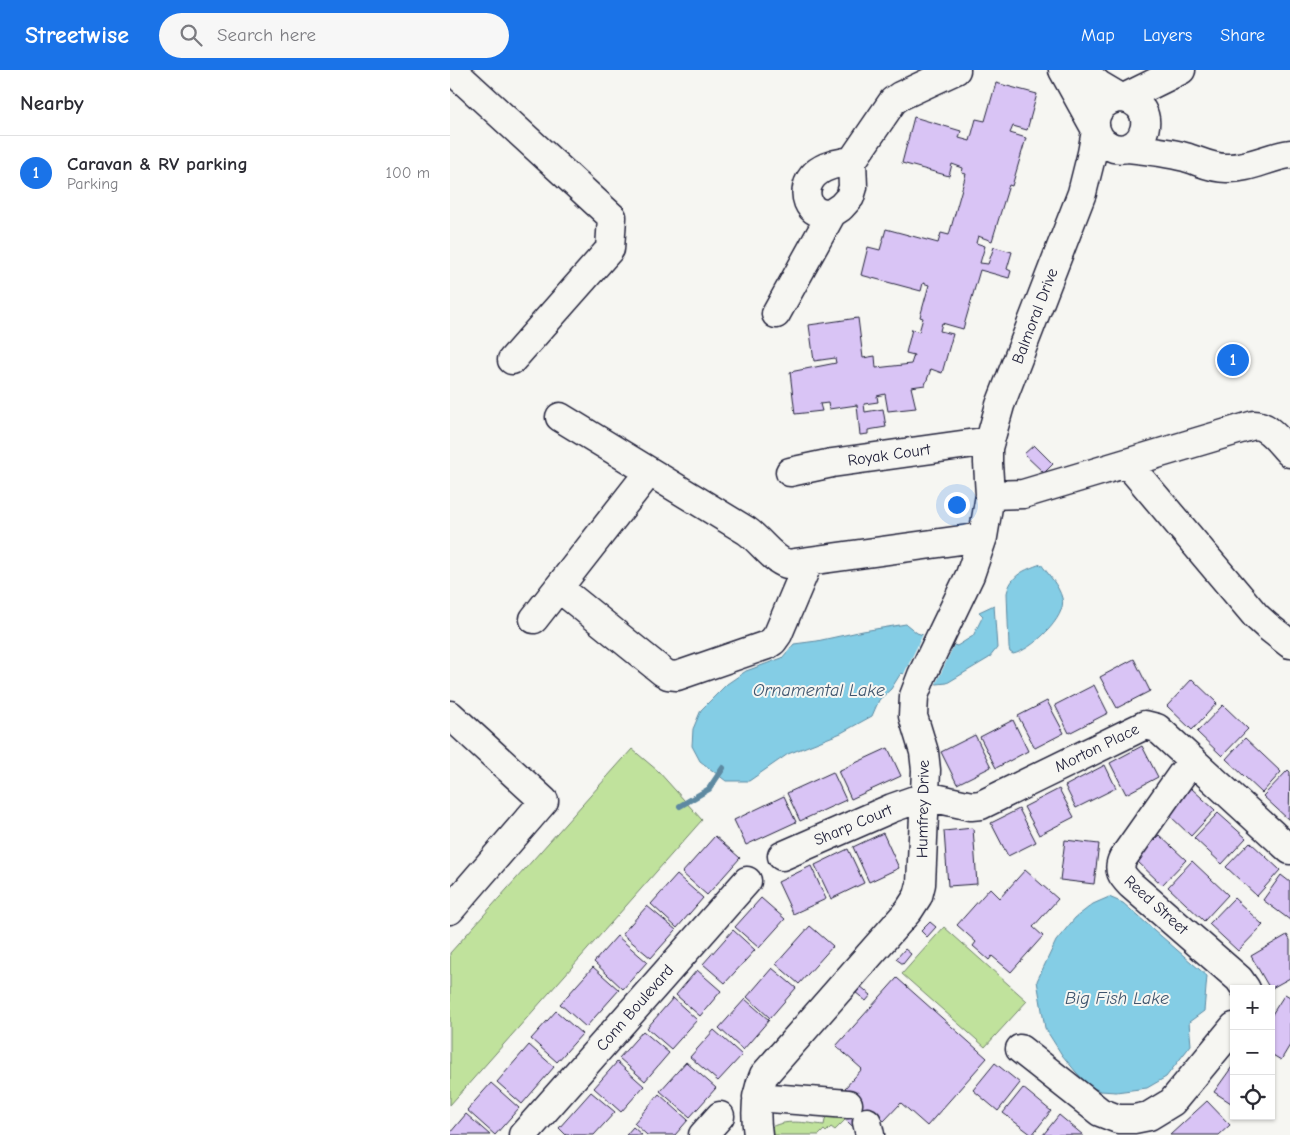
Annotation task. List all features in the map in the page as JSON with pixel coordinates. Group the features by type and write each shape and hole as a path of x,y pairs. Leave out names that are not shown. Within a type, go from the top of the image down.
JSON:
{"street":[{"path":"452,70 612,218 610,249 512,360"},
{"path":"776,314 832,213 845,204 852,192 852,162 883,113 900,96 956,70"},
{"path":"1063,70 1096,129 1100,140 1108,146 1184,157 1224,168 1244,166 1290,154"},
{"path":"1081,70 1098,85 1139,106 1145,119 1184,157"},
{"path":"1096,129 1095,118 1101,107 1108,101 1122,98 1181,70"},
{"path":"1125,148 1140,139 1145,129 1145,119 1159,94 1181,70"},
{"name":"Balmoral Drive","path":"990,441 1000,405 1082,192 1096,129"},
{"name":"Balmoral Drive","path":"1082,192 1100,170 1125,148"},
{"path":"832,213 822,213 810,206 806,197 808,186 812,178 820,170 836,164 852,162"},
{"path":"560,417 753,535 783,563 793,565 984,537"},
{"path":"990,495 1023,494 1255,425 1265,428 1290,452"},
{"name":"Royak Court","path":"790,472 832,463 990,441"},
{"name":"Humfrey Drive","path":"758,1135 756,1118 757,1097 758,1088 764,1075 915,902 921,888 926,796 925,758 913,716 915,693 918,682 970,575 984,537 990,495 988,463 990,441"},
{"path":"1127,463 1256,616 1290,644"},
{"path":"534,619 649,472"},
{"path":"559,588 663,672 668,675 677,676 767,645 773,641 778,634 808,563"},
{"path":"450,715 544,801 450,910"},
{"name":"Morton Place","path":"926,796 971,806 981,805 1145,725 1153,725 1290,850"},
{"name":"Reed Street","path":"1192,760 1123,858 1120,873 1123,878 1239,979 1243,985"},
{"name":"Sharp Court","path":"782,856 892,808 926,796"},
{"name":"Conn Boulevard","path":"523,1135 747,881"},
{"path":"1020,1050 1100,1112 1118,1119 1134,1119 1149,1116 1172,1102 1232,1030"},
{"path":"757,1097 862,1120"}],"green space":[{"path":"632,749 658,771 702,820 450,1105 450,953"},
{"path":"944,927 1027,1001 985,1047 902,974"},
{"path":"827,1111 838,1114 845,1120 835,1130 831,1127 819,1135 769,1135 768,1129 781,1123 795,1122 824,1125"}],"water":[{"path":"1041,564 1058,589 1062,598 1062,606 1054,623 1038,640 1029,647 1013,654 1009,648 1007,593 1015,577"},
{"name":"Ornamental Lake","path":"994,605 997,648 989,658 947,683 937,684 901,673 891,689 879,700 872,716 841,733 788,754 749,781 726,781 700,761 692,746 693,729 701,710 727,684 746,671 782,658 794,644 906,624 917,633 957,646 973,636 983,616 979,612"},
{"name":"Big Fish Lake","path":"1109,897 1123,903 1207,976 1204,1011 1189,1022 1191,1045 1166,1077 1147,1088 1116,1092 1100,1091 1089,1086 1062,1055 1045,1028 1037,981 1056,941 1075,918 1093,904"}],"pier":[{"path":"924,632 955,643 935,686 903,676"}],"building":[{"path":"996,83 1037,94 1027,130 1013,126 1010,133 1026,138 1012,186 1009,185 992,241 978,236 976,243 985,246 980,263 988,264 994,247 1012,252 1007,269 1011,271 1009,278 980,270 963,329 942,323 940,331 953,334 942,373 931,369 925,385 911,387 916,408 888,411 885,394 877,396 878,402 864,404 865,412 883,409 886,427 868,430 868,434 860,435 857,405 829,409 828,403 820,404 822,411 795,414 790,372 836,363 835,358 814,361 809,325 858,318 863,358 875,356 876,368 911,364 914,355 906,353 912,329 919,332 923,318 920,317 929,285 923,283 921,291 861,275 868,247 880,250 886,229 938,243 941,233 949,235 966,174 962,173 963,168 952,164 949,176 902,163 914,117 961,131 959,138 970,141 976,119 985,121"},
{"path":"1034,445 1053,464 1044,473 1024,454"},
{"path":"1134,659 1150,691 1117,708 1100,677"},
{"path":"1192,679 1217,703 1192,730 1167,706"},
{"path":"1094,685 1108,713 1069,733 1055,705"},
{"path":"1047,701 1064,733 1035,748 1018,716"},
{"path":"1223,705 1248,729 1222,756 1197,732"},
{"path":"1013,720 1028,751 996,768 980,737"},
{"path":"975,735 991,767 957,784 941,752"},
{"path":"1245,738 1281,772 1262,793 1226,759"},
{"path":"1142,746 1158,777 1126,794 1110,763"},
{"path":"888,748 901,776 851,799 838,771"},
{"path":"1105,765 1116,788 1076,808 1065,786"},
{"path":"1288,770 1290,772 1289,820 1263,796"},
{"path":"833,772 846,800 800,821 787,793"},
{"path":"1191,788 1215,810 1191,836 1167,813"},
{"path":"1059,789 1074,817 1039,835 1024,807"},
{"path":"784,796 796,822 746,845 734,820"},
{"path":"1019,809 1036,842 1008,856 991,823"},
{"path":"1218,813 1246,838 1222,864 1194,838"},
{"path":"973,828 977,884 948,886 944,831"},
{"path":"883,833 899,868 869,882 853,847"},
{"path":"1159,835 1186,860 1162,885 1136,860"},
{"path":"715,836 740,858 707,895 682,873"},
{"path":"1065,840 1099,844 1094,884 1060,880"},
{"path":"1250,842 1280,870 1257,896 1226,867"},
{"path":"848,849 864,883 831,899 815,865"},
{"path":"1192,861 1228,895 1204,921 1168,887"},
{"path":"811,866 826,899 793,914 778,882"},
{"path":"1025,870 1058,899 1033,927 1043,936 1011,972 992,956 989,960 973,946 976,942 957,925 990,888 1000,898"},
{"path":"677,875 703,898 677,928 651,904"},
{"path":"1281,875 1290,882 1290,920 1263,900"},
{"path":"761,898 785,919 759,948 735,927"},
{"path":"1234,898 1263,925 1238,951 1209,924"},
{"path":"647,906 676,930 651,958 622,934"},
{"path":"930,922 936,927 927,937 921,931"},
{"path":"810,926 833,946 799,984 776,964"},
{"path":"733,930 755,950 725,983 703,964"},
{"path":"1287,935 1290,940 1290,978 1275,986 1268,985 1251,956"},
{"path":"617,936 647,962 623,989 594,962"},
{"path":"905,949 911,954 903,964 896,959"},
{"path":"593,967 619,990 586,1027 560,1004"},
{"path":"772,968 796,988 770,1018 747,997"},
{"path":"697,970 721,991 700,1016 676,995"},
{"path":"897,978 987,1058 927,1126 901,1103 884,1121 875,1113 859,1132 839,1114 855,1096 845,1088 862,1069 836,1046"},
{"path":"860,986 871,995 866,1001 855,992"},
{"path":"1285,994 1290,997 1290,1045 1281,1060 1275,1056 1275,1010"},
{"path":"673,998 697,1020 671,1049 647,1028"},
{"path":"745,999 769,1020 743,1050 719,1028"},
{"path":"556,1011 582,1034 557,1062 531,1039"},
{"path":"714,1030 742,1055 718,1081 690,1057"},
{"path":"643,1031 669,1053 645,1081 619,1058"},
{"path":"529,1045 554,1067 522,1104 497,1082"},
{"path":"617,1062 644,1086 621,1112 594,1088"},
{"path":"686,1062 716,1088 690,1117 660,1091"},
{"path":"995,1063 1020,1083 998,1111 973,1090"},
{"path":"1230,1070 1230,1102 1214,1092"},
{"path":"491,1083 519,1108 495,1135 467,1110"},
{"path":"1023,1088 1051,1111 1032,1135 1003,1113"},
{"path":"591,1092 615,1112 594,1135 566,1135 559,1128"},
{"path":"659,1094 688,1120 675,1135 647,1135 634,1123"},
{"path":"1207,1101 1230,1125 1219,1135 1170,1135"},
{"path":"466,1114 490,1135 450,1135"},
{"path":"1059,1115 1083,1135 1043,1135"},
{"path":"633,1127 642,1135 626,1135"}],"waterway":[{"path":"680,806 709,789 723,768"}],"place":[{"name":"Caravan & RV parking","path":"1233,360"}]}
